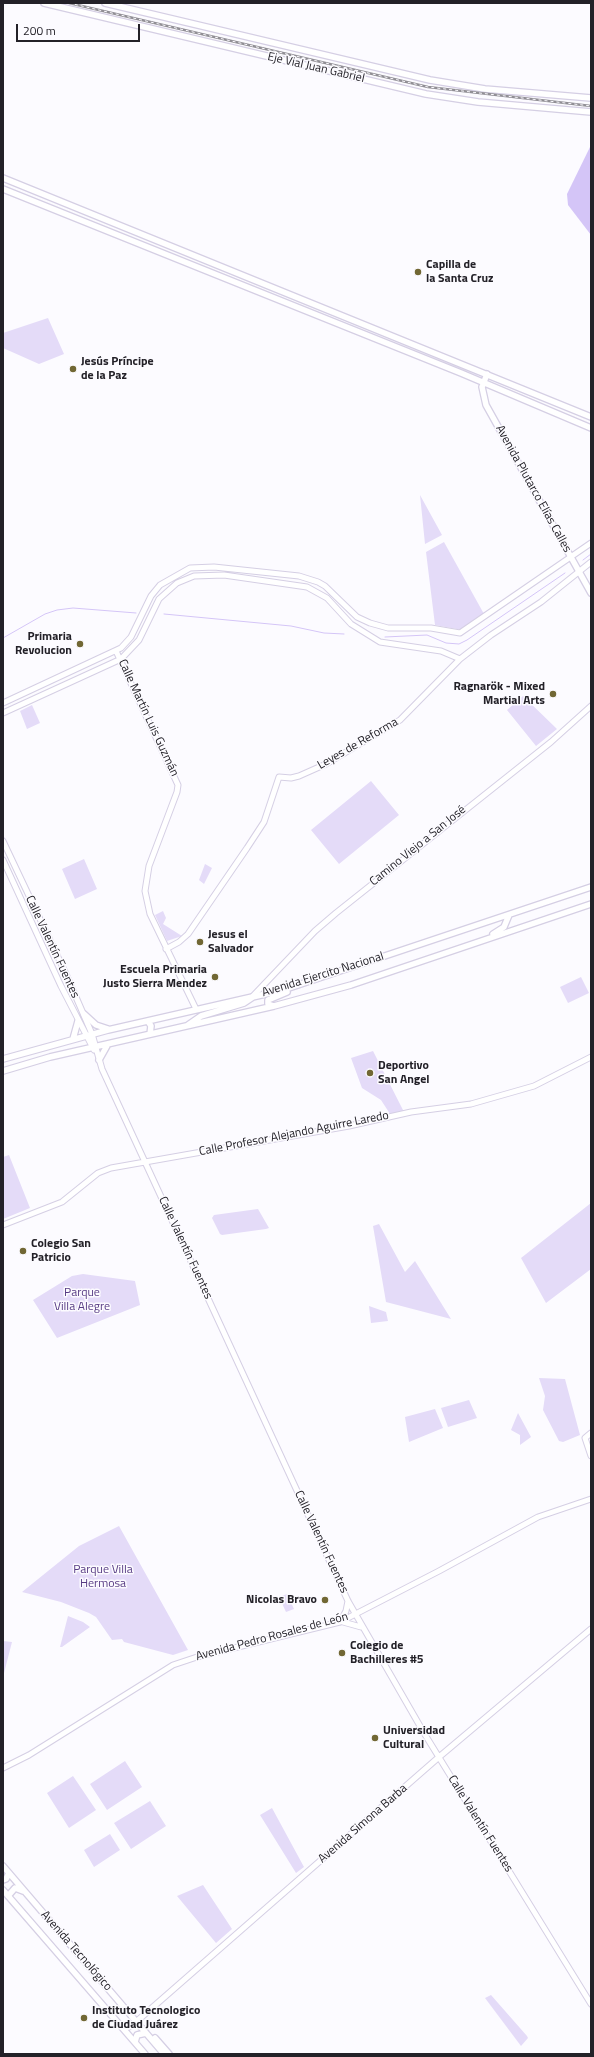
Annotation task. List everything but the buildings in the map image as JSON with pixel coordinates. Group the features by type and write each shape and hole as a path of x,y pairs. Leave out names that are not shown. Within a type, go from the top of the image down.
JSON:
{"main road":[{"name":"Eje Vial Juan Gabriel","path":"44,3 426,94 478,102 591,112"},
{"name":"Eje Vial Juan Gabriel","path":"105,3 430,80 485,89 591,98"},
{"path":"3,178 591,417"},
{"path":"3,189 591,428"},
{"path":"483,383 487,374"},
{"name":"Avenida Plutarco Elías Calles","path":"483,383 482,393 486,405 591,593"},
{"name":"Avenida Ejercito Nacional","path":"3,1059 108,1030 293,987 591,887"},
{"name":"Avenida Ejercito Nacional","path":"3,1071 27,1063 274,1006 351,985 591,904"},
{"path":"490,938 491,935 504,927 509,915"},
{"path":"274,1006 268,1004 268,1000 288,992 293,987"},
{"path":"186,1026 201,1016 244,1003 253,996"},
{"path":"84,1014 96,1025 108,1030"},
{"path":"73,1039 78,1021"},
{"path":"148,1021 151,1026 150,1034"},
{"path":"98,1058 108,1044"},
{"path":"27,1063 26,1054 47,1046"},
{"name":"Avenida Tecnológico","path":"3,1866 164,2054"},
{"path":"3,1880 6,1879 9,1873"},
{"path":"8,1896 15,1888 25,1892"},
{"name":"Avenida Tecnológico","path":"3,1890 145,2054"},
{"path":"121,2026 128,2027 136,2021 148,2030 169,2054"},
{"path":"135,2042 137,2035 146,2033"}],"street":[{"path":"3,703 116,651 131,637 151,596 160,585 190,568 214,567 299,576 318,582 325,586 357,617 370,623 388,628 431,628 456,634 464,632 572,560 591,543"},
{"name":"Leyes de Reforma","path":"166,949 180,942 188,934 247,848 264,822 279,777 291,778 326,764 400,720 460,659 491,635 528,611 578,570 591,562"},
{"path":"3,713 120,659 128,653 139,640 159,599 168,590 194,576 224,575 298,584 318,592 327,598 351,624 363,633 390,645 441,651 460,659"},
{"path":"298,584 299,576"},
{"path":"357,617 363,633"},
{"path":"363,633 364,629 370,623"},
{"name":"Calle Martín Luis Guzmán","path":"116,651 178,785 177,792 145,883 146,901 150,914 166,949 196,1009"},
{"name":"Camino Viejo a San José","path":"253,996 330,917 551,742 591,706"},
{"name":"Calle Valentín Fuentes","path":"3,841 84,1014 92,1034 94,1047 98,1058 348,1603 439,1757 591,2004"},
{"name":"Calle Valentín Fuentes","path":"3,860 85,1036 94,1047"},
{"path":"57,978 66,974"},
{"name":"Calle Profesor Alejando Aguirre Laredo","path":"3,1225 62,1202 103,1170 350,1126 412,1112 477,1103 534,1086 591,1057"},
{"path":"591,1433 585,1438 591,1456"},
{"name":"Avenida Pedro Rosales de León","path":"3,1768 29,1755 179,1662 340,1622 538,1517 591,1499"},
{"path":"340,1622 346,1611 348,1603 354,1608 364,1610"},
{"path":"340,1622 347,1621 361,1626"},
{"name":"Avenida Simona Barba","path":"136,2021 439,1757 591,1629"}],"green space":[{"path":"48,318 64,354 39,364 3,348 3,333"},
{"path":"420,495 442,535 425,544"},
{"path":"444,542 484,614 462,630 435,625 426,552"},
{"path":"523,696 557,729 536,746 507,710"},
{"path":"32,705 40,723 27,729 20,711"},
{"path":"371,781 399,815 339,864 311,830"},
{"path":"84,859 97,889 75,899 62,869"},
{"path":"205,864 212,868 204,884 199,880"},
{"path":"163,911 166,918 163,924 182,936 167,941 155,915"},
{"path":"581,977 589,993 568,1003 560,987"},
{"name":"Deportivo San Angel","path":"373,1051 404,1112 392,1117 381,1100 362,1088 351,1058"},
{"path":"9,1155 30,1208 3,1219 3,1157"},
{"path":"591,1203 591,1269 546,1303 521,1258"},
{"path":"258,1209 269,1228 222,1235 220,1234 212,1218 214,1215"},
{"path":"379,1224 405,1272 415,1261 451,1319 386,1302 373,1226"},
{"name":"Parque Villa Alegre","path":"83,1274 135,1281 140,1305 57,1338 33,1300 72,1276"},
{"path":"369,1306 386,1312 388,1321 371,1323"},
{"path":"539,1378 565,1379 580,1435 563,1442 559,1441 543,1410 545,1396"},
{"path":"469,1400 477,1418 448,1427 441,1408"},
{"path":"435,1409 443,1428 409,1442 405,1417"},
{"path":"518,1413 531,1437 520,1445 520,1435 511,1430"},
{"name":"Parque Villa Hermosa","path":"119,1526 188,1650 173,1655 124,1642 122,1639 112,1640 96,1617 89,1613 61,1602 22,1592 79,1546"},
{"path":"287,1594 294,1609 286,1612 279,1597"},
{"path":"68,1616 83,1622 90,1627 60,1647"},
{"path":"3,1641 12,1642 3,1677"},
{"path":"125,1761 142,1787 107,1810 90,1784"},
{"path":"73,1776 96,1810 69,1828 47,1793"},
{"path":"150,1801 166,1826 131,1849 114,1823"},
{"path":"272,1808 304,1867 296,1873 260,1815"},
{"path":"110,1834 120,1850 94,1867 84,1850"},
{"path":"203,1885 232,1929 216,1943 177,1896"},
{"path":"491,1995 527,2036 528,2038 521,2046 485,1998"}],"shaded area":[{"path":"591,145 591,235 568,205 567,194"}],"waterway":[{"path":"583,560 591,554"},
{"path":"385,637 427,635 446,643 459,644 565,573"},
{"path":"3,638 45,614 57,610 73,608 136,613"},
{"path":"164,614 291,626 324,633 344,634"}],"railway":[{"path":"69,3 428,87 591,106"}],"place":[{"name":"Capilla de la Santa Cruz","path":"418,272"},
{"name":"Jesús Príncipe de la Paz","path":"73,369"},
{"name":"Primaria Revolucion","path":"80,644"},
{"name":"Ragnarök - Mixed Martial Arts","path":"553,694"},
{"name":"Jesus el Salvador","path":"200,942"},
{"name":"Escuela Primaria Justo Sierra Mendez","path":"215,977"},
{"name":"Deportivo San Angel","path":"370,1073"},
{"name":"Colegio San Patricio","path":"23,1251"},
{"name":"Nicolas Bravo","path":"325,1600"},
{"name":"Colegio de Bachilleres #5","path":"342,1653"},
{"name":"Universidad Cultural","path":"375,1738"},
{"name":"Instituto Tecnologico de Ciudad Juárez","path":"84,2018"}]}
